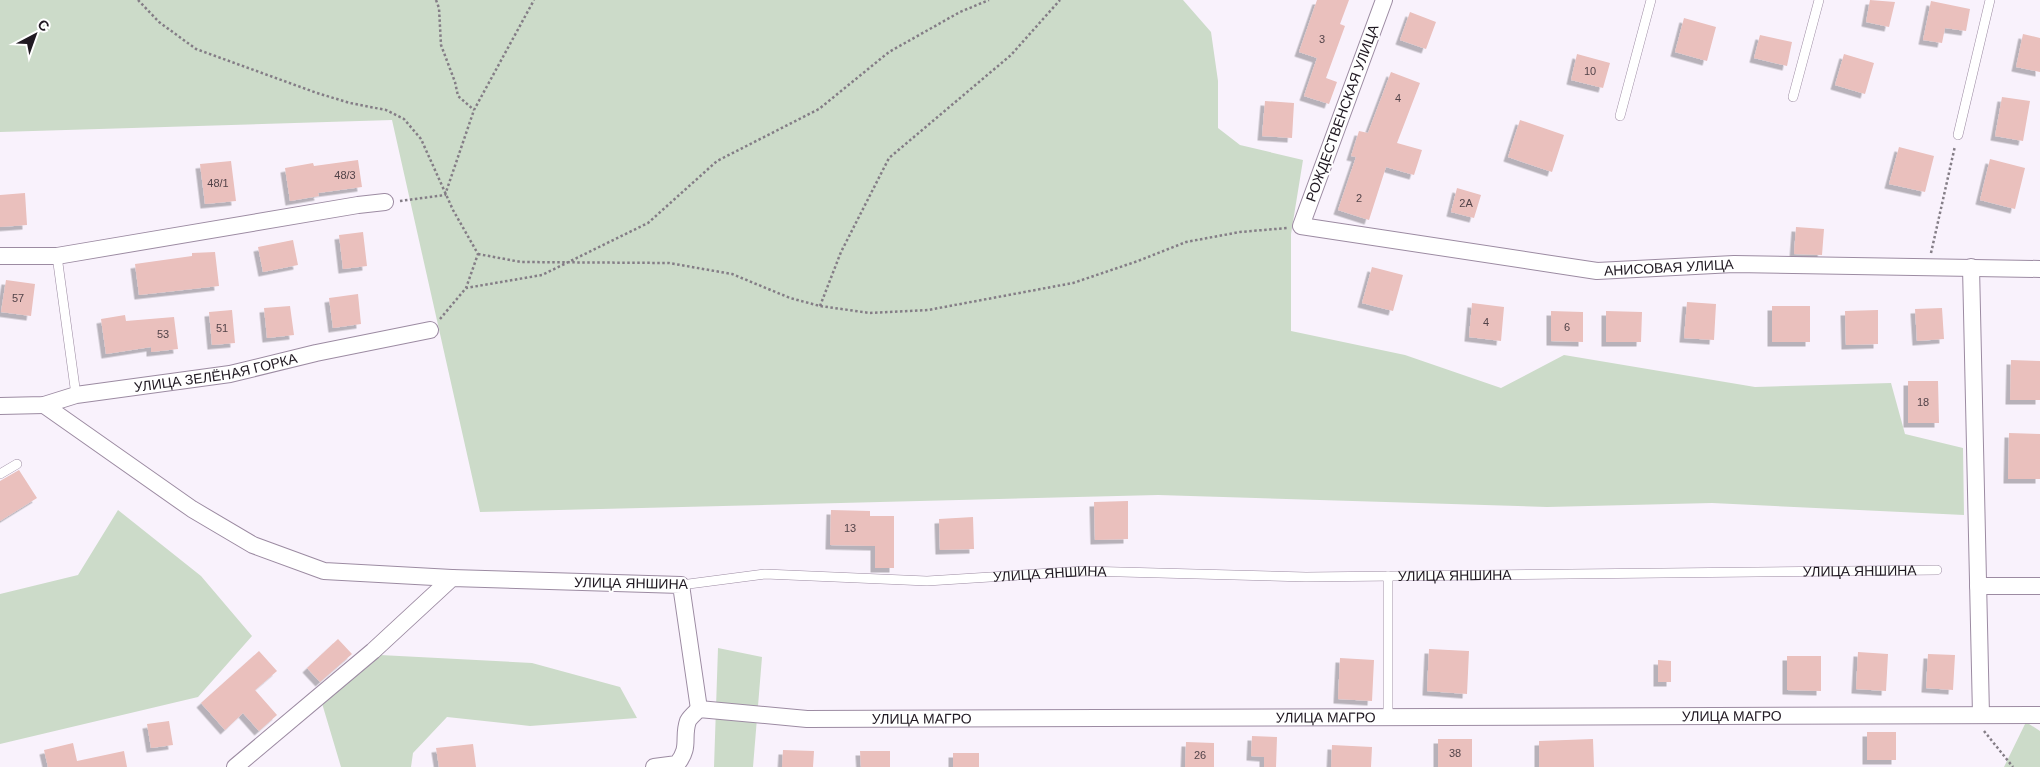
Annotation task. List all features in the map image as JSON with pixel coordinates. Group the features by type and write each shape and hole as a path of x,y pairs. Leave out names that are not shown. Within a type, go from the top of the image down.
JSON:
{"street":[{"name":"РОЖДЕСТВЕНСКАЯ УЛИЦА","path":"1301,226 1384,0"},
{"path":"0,256 58,256 358,204 385,202"},
{"name":"АНИСОВАЯ УЛИЦА","path":"1301,226 1597,271 1734,264 2040,269"},
{"path":"1971,267 1981,715"},
{"name":"УЛИЦА ЗЕЛЁНАЯ ГОРКА","path":"0,406 44,405 76,395 230,374 316,353 430,330"},
{"name":"УЛИЦА ЯНШИНА","path":"44,405 192,510 253,545 324,571 452,578 681,585"},
{"path":"235,767 373,651 452,578"},
{"path":"654,767 677,764 686,746 688,721 699,709 681,585"},
{"path":"1978,586 2040,586"},
{"name":"УЛИЦА МАГРО","path":"699,709 808,719 2040,715"}],"lane":[{"path":"1620,116 1651,0"},
{"path":"1793,98 1819,0"},
{"path":"1958,135 1990,0"},
{"path":"58,256 76,395"},
{"path":"0,474 16,464"},
{"name":"УЛИЦА ЯНШИНА","path":"681,585 765,574 927,581 1083,571 1306,577 1937,570"},
{"path":"1388,576 1388,717"}],"path":[{"path":"138,0 160,22 196,49 317,93 350,104 386,110 404,119 421,139 445,195 478,254 466,288 430,330"},
{"path":"436,0 440,8 441,45 455,82 458,96 474,110"},
{"path":"445,195 474,110 534,0"},
{"path":"466,288 542,275 648,223 717,161 820,108 889,52 960,12 989,0"},
{"path":"820,306 841,252 888,158 1011,55 1060,0"},
{"path":"1928,267 1958,135"},
{"path":"385,202 445,195"},
{"path":"478,254 522,262 669,264 723,272 790,298 820,306 870,313 928,310 1072,283 1138,261 1186,242 1240,232 1301,226"},
{"path":"1981,715 1985,732 2013,767"}],"green space":[{"path":"0,0 1183,0 1211,32 1218,81 1218,128 1240,145 1303,160 1291,234 1291,331 1405,355 1501,388 1564,355 1755,387 1891,383 1905,434 1963,448 1964,515 1712,503 1547,507 1158,495 480,512 392,120 0,132"},
{"path":"118,510 201,576 252,636 198,697 0,744 0,594 78,575"},
{"path":"718,648 762,657 753,767 714,767"},
{"path":"380,655 532,663 620,687 637,718 530,726 447,717 413,753 411,767 341,767 321,700"},
{"path":"2026,722 2040,731 2040,767 2004,767"}],"building":[{"path":"1317,0 1349,0 1340,24 1345,26 1326,78 1337,82 1329,104 1304,96 1317,58 1299,52"},
{"path":"1870,0 1895,2 1889,27 1866,22"},
{"path":"1931,1 1970,9 1966,31 1945,28 1942,43 1923,40"},
{"path":"1410,12 1436,22 1426,49 1400,40"},
{"path":"1684,18 1716,27 1707,61 1675,52"},
{"path":"2023,34 2040,38 2040,72 2016,67"},
{"path":"1760,35 1792,42 1787,66 1754,58"},
{"path":"1577,54 1610,63 1603,88 1571,80"},
{"path":"1844,54 1874,63 1865,94 1835,85"},
{"path":"1391,72 1420,83 1397,143 1422,150 1414,175 1386,167 1369,220 1338,210 1356,157 1351,156 1359,131 1368,133"},
{"path":"2002,97 2030,101 2023,141 1995,136"},
{"path":"1265,101 1294,103 1292,138 1262,136"},
{"path":"1520,120 1564,135 1552,172 1508,157"},
{"path":"1899,147 1934,156 1925,192 1889,184"},
{"path":"1990,159 2025,168 2015,209 1980,200"},
{"path":"358,160 362,187 318,193 319,196 290,201 285,168 313,163 314,166"},
{"path":"231,161 236,201 205,204 200,164"},
{"path":"1457,188 1481,195 1474,218 1451,212"},
{"path":"25,193 27,225 0,227 0,195"},
{"path":"1796,227 1824,229 1822,255 1794,254"},
{"path":"363,232 367,266 343,269 339,235"},
{"path":"293,240 298,265 263,272 258,247"},
{"path":"215,252 219,286 139,295 135,264 192,256 192,253"},
{"path":"1372,267 1403,275 1393,311 1362,303"},
{"path":"6,280 35,284 31,316 1,312"},
{"path":"358,294 361,324 333,328 329,298"},
{"path":"1687,302 1716,304 1714,340 1684,338"},
{"path":"1472,303 1504,307 1501,341 1469,337"},
{"path":"290,306 294,335 267,338 264,308"},
{"path":"1772,306 1810,306 1810,342 1772,342"},
{"path":"1942,308 1944,339 1917,341 1915,309"},
{"path":"232,310 235,343 212,345 209,312"},
{"path":"1878,310 1878,344 1846,345 1845,311"},
{"path":"1551,311 1583,312 1583,342 1551,341"},
{"path":"1606,311 1642,312 1641,342 1606,342"},
{"path":"125,315 126,321 174,317 178,349 151,352 151,347 106,354 101,319"},
{"path":"2011,360 2040,361 2040,400 2010,400"},
{"path":"1908,381 1938,381 1939,423 1908,423"},
{"path":"2009,433 2040,434 2040,479 2008,479"},
{"path":"19,470 37,498 0,521 0,481"},
{"path":"1128,501 1128,539 1095,540 1094,502"},
{"path":"831,510 870,511 870,516 894,516 894,568 875,568 875,546 830,545"},
{"path":"973,517 974,549 940,550 939,519"},
{"path":"338,639 352,654 320,682 307,668"},
{"path":"1429,649 1469,651 1467,694 1427,691"},
{"path":"259,651 277,671 255,690 277,715 259,731 243,713 225,730 201,703"},
{"path":"1858,652 1888,654 1886,691 1856,689"},
{"path":"1928,654 1955,655 1953,690 1926,688"},
{"path":"1787,656 1821,656 1821,691 1787,690"},
{"path":"1340,658 1374,660 1372,701 1338,699"},
{"path":"1658,660 1671,661 1671,682 1658,682"},
{"path":"169,721 173,745 151,748 147,724"},
{"path":"1867,732 1896,732 1896,760 1867,760"},
{"path":"1252,736 1277,737 1276,767 1264,767 1264,757 1251,756"},
{"path":"1438,739 1472,739 1472,767 1438,767"},
{"path":"1593,739 1594,767 1539,767 1539,741"},
{"path":"1186,742 1214,743 1214,767 1185,767"},
{"path":"73,743 77,761 124,751 127,767 48,767 44,750"},
{"path":"473,744 476,767 439,767 436,748"},
{"path":"1332,745 1372,747 1371,767 1331,767"},
{"path":"783,750 814,751 813,767 782,767"},
{"path":"860,751 890,751 890,767 861,767"},
{"path":"953,753 979,753 979,767 953,767"}]}
